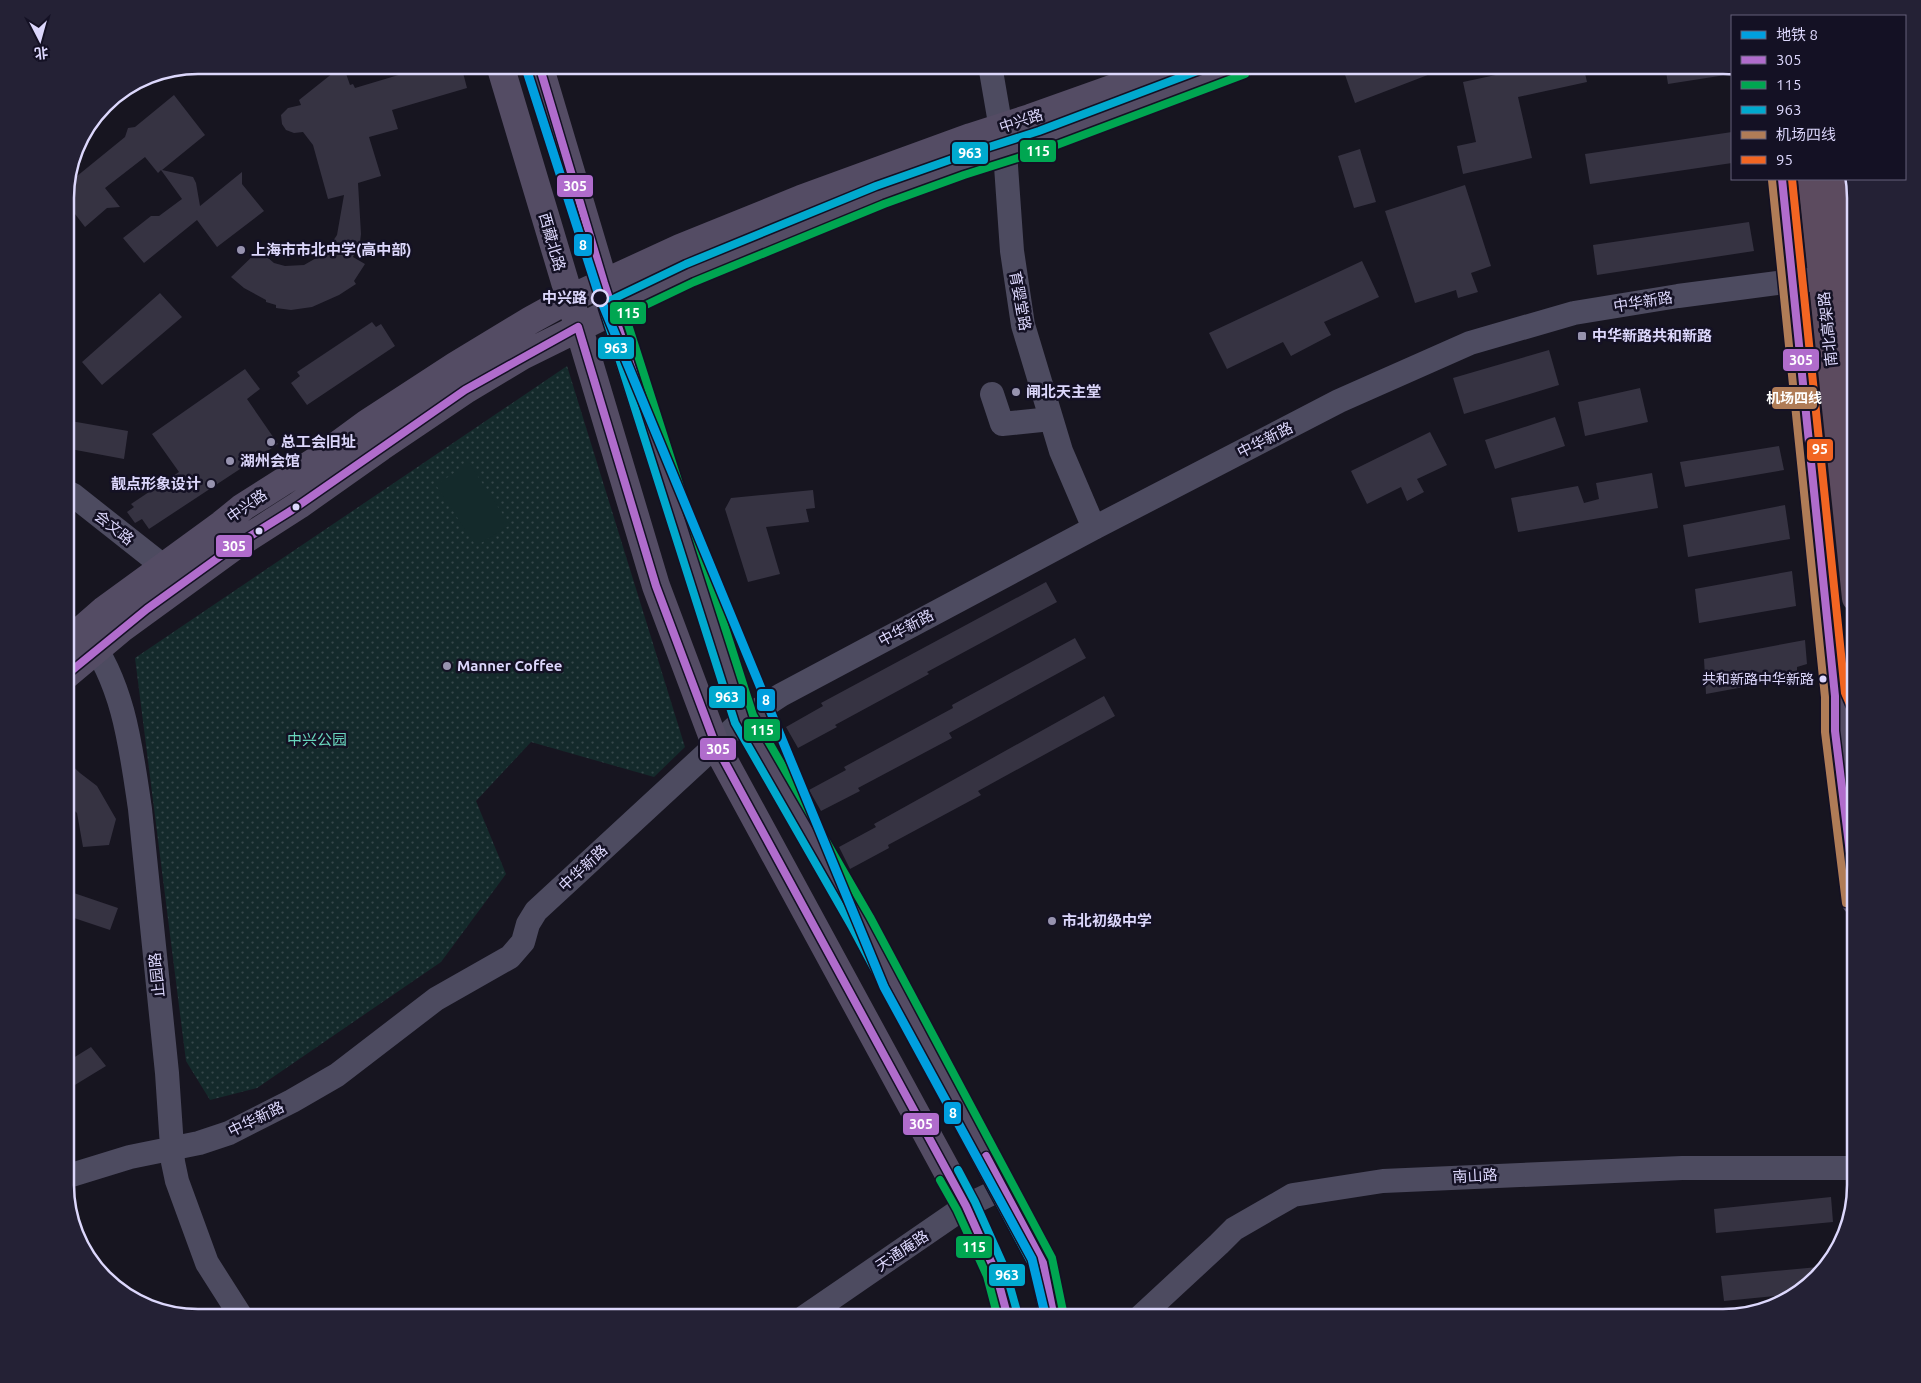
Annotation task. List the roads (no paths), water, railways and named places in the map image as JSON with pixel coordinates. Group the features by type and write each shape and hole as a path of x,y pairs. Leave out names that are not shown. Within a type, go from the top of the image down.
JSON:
{"highway":[{"name":"南北高架路","path":"1812,180 1847,512"},
{"name":"南北高架路","path":"1837,180 1847,241"},
{"path":"1844,180 1847,212"}],"main road":[{"name":"西藏北路","path":"503,74 656,586 716,746 966,1206 996,1274 1006,1309"},
{"path":"542,74 604,282 744,719 860,922 1043,1263 1052,1309"},
{"name":"中兴路","path":"81,640 184,582 235,546 299,505 388,441 522,356 690,273 880,195 1158,74"},
{"name":"中兴路","path":"74,656 81,640 163,566 222,524 242,507 317,460 366,424 447,371 569,299 680,248 801,199 971,137 1003,140 1212,74"},
{"path":"1782,180 1835,696 1835,731 1847,829"},
{"path":"1835,696 1847,723"}],"street":[{"name":"育婴堂路","path":"992,74 1003,140 1016,288 1023,325 1061,451 1094,528"},
{"name":"中华新路","path":"74,1174 130,1157 199,1143 229,1133 292,1101 337,1075 436,999 510,957 523,942 528,924 536,911 744,719 781,695 1094,528 1339,401 1470,343 1574,313 1678,296 1792,281 1847,278"},
{"path":"992,394 1002,424 1051,419"},
{"name":"会文路","path":"74,496 163,566"},
{"name":"止园路","path":"81,640 108,669 117,692 126,728 139,801 170,1112 171,1148 177,1181 207,1263 236,1309"},
{"name":"南山路","path":"1149,1309 1234,1229 1293,1194 1383,1181 1412,1179 1682,1168 1847,1168"},
{"name":"天通庵路","path":"816,1309 966,1206 1003,1188"}],"metro line":[{"name":"8","path":"528,74 599,295 884,987 1032,1259 1044,1309"}],"place":[{"name":"上海市市北中学(高中部)","path":"241,250"},
{"name":"中兴路","path":"600,298"},
{"name":"中华新路共和新路","path":"1582,336"},
{"name":"闸北天主堂","path":"1016,392"},
{"name":"总工会旧址","path":"271,442"},
{"name":"湖州会馆","path":"230,461"},
{"name":"靓点形象设计","path":"211,484"},
{"name":"Manner Coffee","path":"447,666"},
{"name":"共和新路中华新路","path":"1823,679"},
{"name":"市北初级中学","path":"1052,921"}],"park label":[{"name":"中兴公园","path":"317,740"}]}
